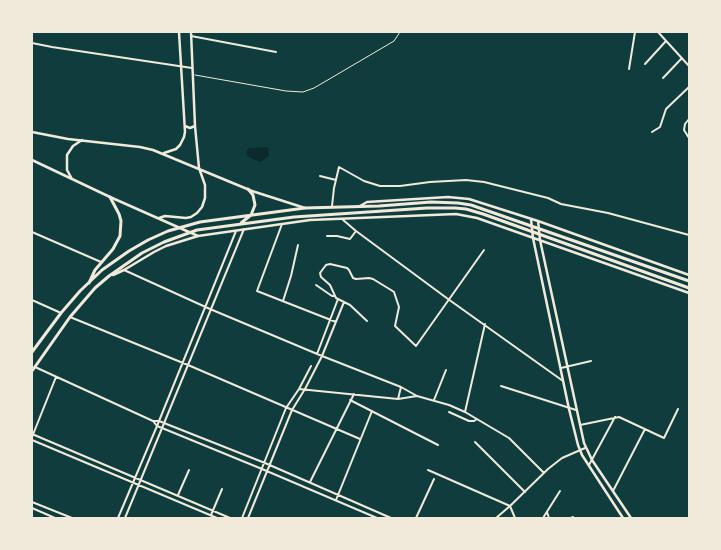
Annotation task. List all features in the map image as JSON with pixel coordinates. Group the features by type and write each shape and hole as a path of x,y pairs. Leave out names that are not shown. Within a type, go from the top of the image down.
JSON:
{"highway":[{"path":"239,225 251,215 254,210 255,200 248,189"},
{"path":"88,283 95,270 117,242 121,228 119,214 110,197"},
{"path":"32,352 61,313 88,283 102,270 138,245 158,235 180,227 209,220 305,208 445,202 471,205 689,281"},
{"path":"32,371 70,317 95,288 109,276 164,242 190,232 210,227 239,225 308,215 442,208 466,210 483,214 689,288"}],"main road":[{"path":"164,153 180,146 184,137 185,126 179,32"},
{"path":"159,218 165,216 191,217 202,208 206,192 199,168 195,126 191,32"},
{"path":"185,126 190,128 195,126"},
{"path":"32,132 55,137 140,147 164,153 248,189 305,208"},
{"path":"72,179 66,170 67,155 73,146 82,140"},
{"path":"32,160 198,236"},
{"path":"360,206 368,202 460,197 538,221 689,275"},
{"path":"109,276 124,270 160,249 176,242 198,236 282,223 341,218 456,214 477,218 689,293"},
{"path":"531,219 533,238 560,368 580,450 623,518"},
{"path":"538,221 540,240 585,448 631,518"}],"street":[{"path":"630,69 635,32"},
{"path":"658,32 689,66"},
{"path":"191,36 276,52"},
{"path":"645,64 666,41"},
{"path":"32,43 52,48 192,68"},
{"path":"664,78 682,58"},
{"path":"652,132 660,127 666,109 689,87"},
{"path":"689,120 684,127 689,138"},
{"path":"332,206 339,168 364,181 380,186 400,186 430,182 466,180 484,182 548,198 561,204 615,215 689,235"},
{"path":"320,176 336,180"},
{"path":"341,218 356,231 448,299 564,382"},
{"path":"282,223 257,291 336,322"},
{"path":"125,518 244,229"},
{"path":"118,518 237,230"},
{"path":"327,236 337,236 350,239 356,231"},
{"path":"32,232 101,262"},
{"path":"283,301 291,276 298,245"},
{"path":"367,321 350,304 338,299 335,296 330,285 320,275 326,265 328,264 347,268 353,278 373,279 394,292 399,307 395,326 416,346 484,250"},
{"path":"124,270 210,309 317,354 401,387 417,396 434,400 466,412 509,438 544,473"},
{"path":"316,286 332,296 335,296"},
{"path":"317,354 338,299"},
{"path":"32,300 61,313"},
{"path":"248,518 292,410 306,389 322,356 344,302"},
{"path":"70,317 188,365 360,439"},
{"path":"466,412 485,324"},
{"path":"560,368 591,361"},
{"path":"242,518 286,408 299,389 311,366"},
{"path":"34,367 153,421 159,421 265,463 391,518"},
{"path":"434,400 446,370"},
{"path":"56,377 32,438 217,518"},
{"path":"501,386 576,410"},
{"path":"398,399 401,387"},
{"path":"299,389 398,399 417,396"},
{"path":"310,482 354,394"},
{"path":"350,400 438,445"},
{"path":"579,425 615,417 622,417 664,438 678,409"},
{"path":"336,500 372,411"},
{"path":"449,412 469,421 474,421 477,419"},
{"path":"589,465 615,417"},
{"path":"153,421 157,426 268,471 377,518"},
{"path":"613,491 645,429"},
{"path":"33,434 230,518"},
{"path":"475,442 525,492"},
{"path":"496,518 562,458 585,448"},
{"path":"178,496 190,470"},
{"path":"428,470 510,506 515,518"},
{"path":"416,518 434,479"},
{"path":"211,515 222,489"},
{"path":"543,518 560,491"},
{"path":"32,502 72,518"},
{"path":"32,508 55,518"},
{"path":"547,512 549,518"}],"lane":[{"path":"193,74 286,91 304,92 314,88 394,41 400,32"}],"water":[{"path":"268,147 269,156 260,162 246,154 248,148"}]}
